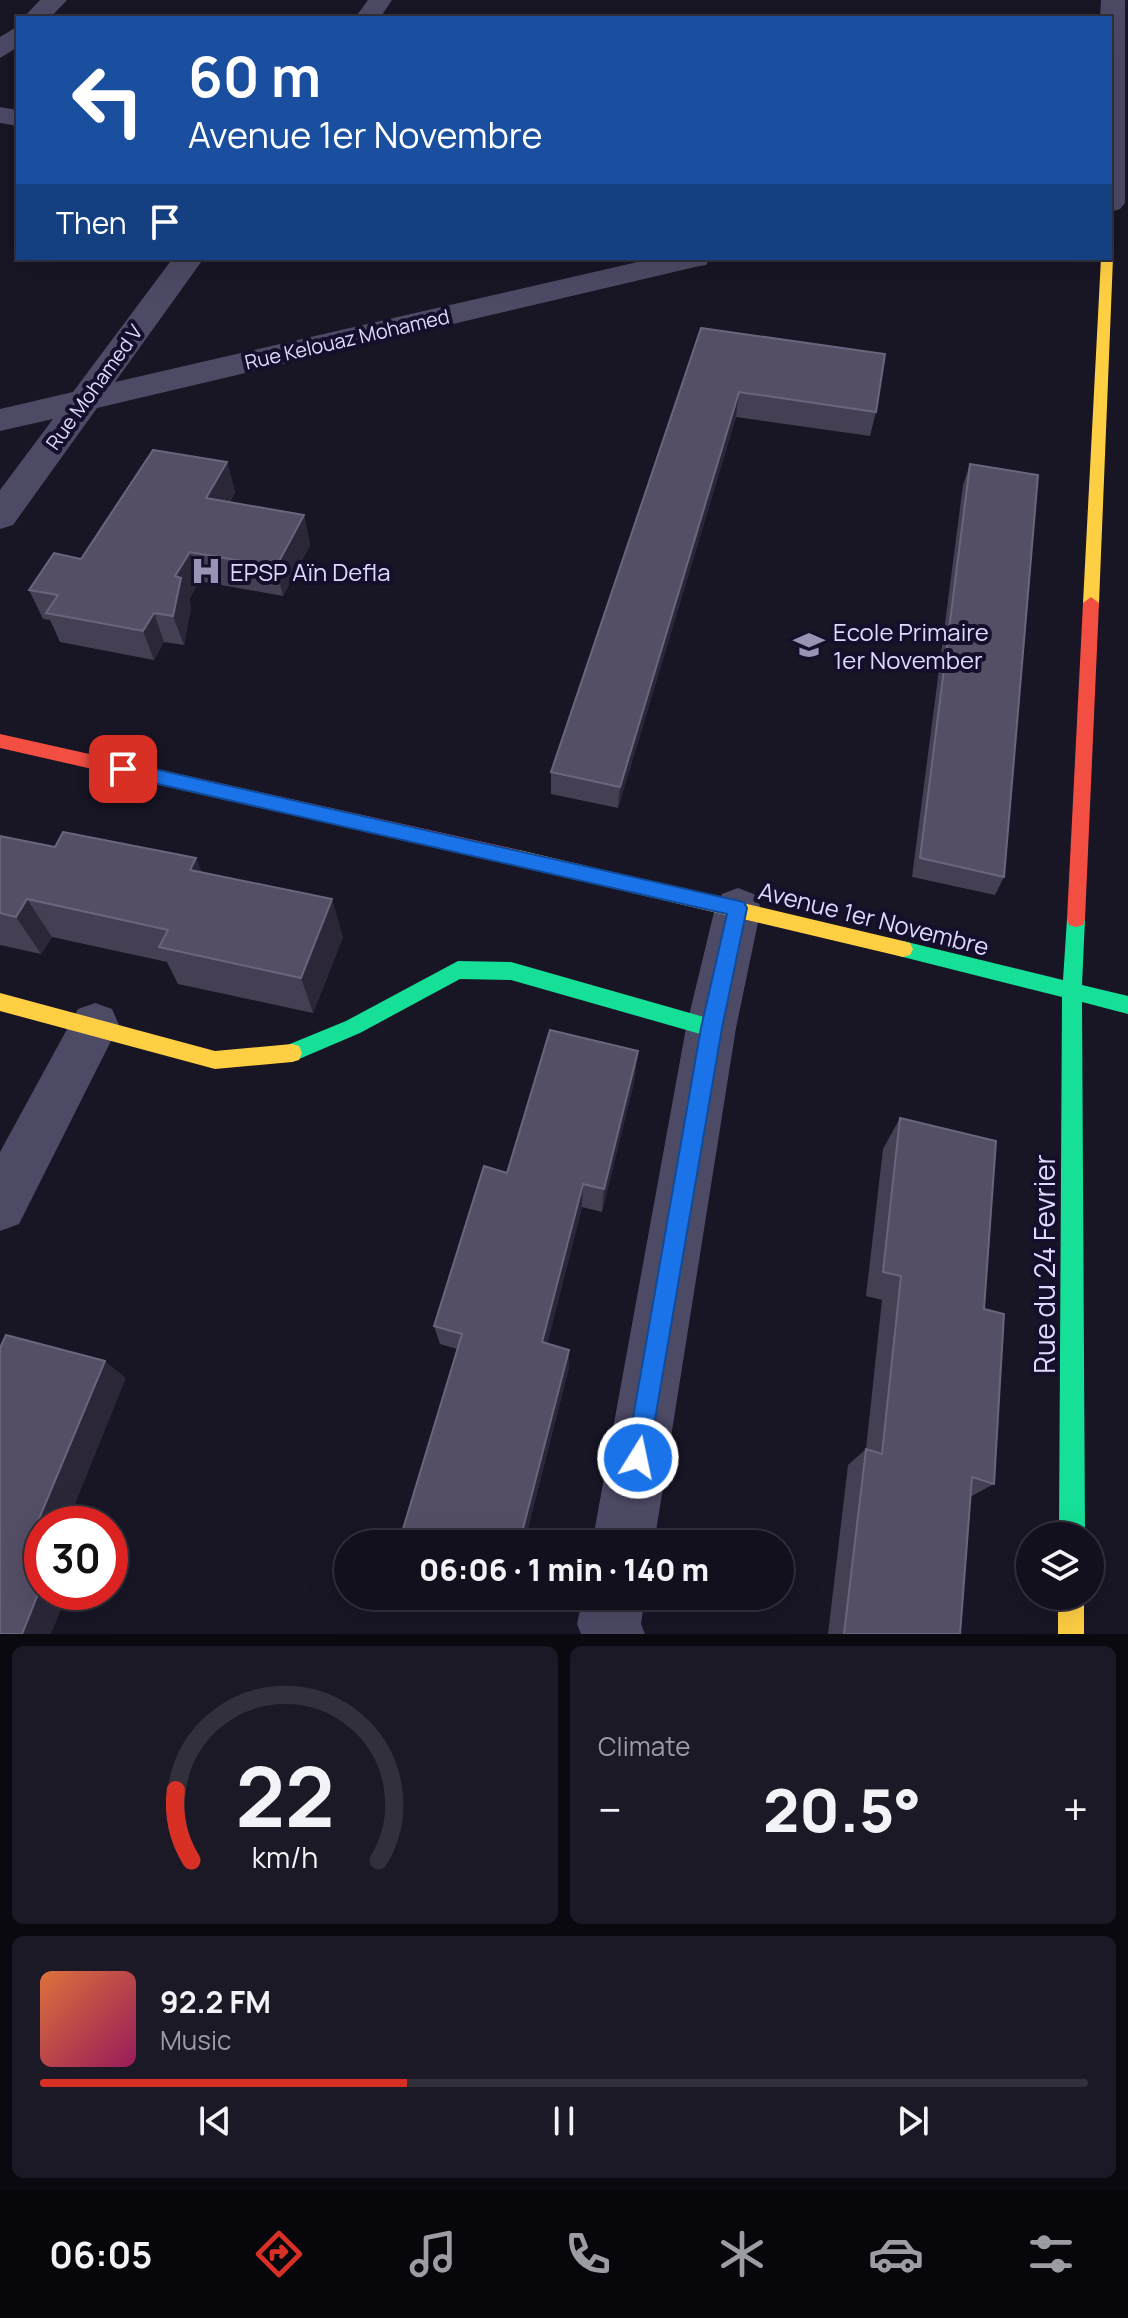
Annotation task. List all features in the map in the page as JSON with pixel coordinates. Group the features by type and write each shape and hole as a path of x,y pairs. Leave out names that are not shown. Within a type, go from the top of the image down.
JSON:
{"street":[{"path":"37,16 55,0"},
{"path":"1112,191 1117,162 1113,0"},
{"path":"0,50 16,36"},
{"name":"Rue Mohamed V","path":"0,516 188,260"},
{"name":"Rue Kelouaz Mohamed","path":"0,420 686,260"},
{"name":"Rue du 24 Fevrier","path":"1072,1522 1072,993 1107,260"},
{"name":"Avenue 1er Novembre","path":"0,741 738,908 1128,1005"},
{"path":"625,1530 711,1028 738,908"},
{"path":"0,1002 95,1025 215,1060 286,1056 353,1027 458,970 511,971 711,1028"},
{"path":"0,1205 95,1025"},
{"path":"612,1610 609,1624 613,1634"},
{"path":"1071,1610 1071,1634"}],"building":[{"path":"701,328 885,354 876,412 739,392 620,787 551,772"},
{"path":"153,450 227,462 206,498 304,515 276,567 190,552 175,576 181,578 173,616 154,613 143,631 46,613 58,595 29,590 54,553 81,559"},
{"path":"970,464 1038,475 1004,877 920,858"},
{"path":"63,832 196,858 190,870 332,899 301,978 159,947 168,930 27,899 16,917 0,913 0,836 55,847"},
{"path":"550,1030 638,1051 604,1189 583,1184 542,1342 569,1350 523,1530 406,1530 403,1529 462,1334 434,1326 484,1166 507,1173"},
{"path":"900,1118 996,1141 984,1309 1004,1314 994,1484 972,1477 960,1634 844,1634 866,1449 882,1454 901,1276 883,1272"},
{"path":"6,1335 105,1361 44,1506 24,1506 24,1610 32,1610 22,1634 0,1634 0,1348"}],"traffic: fast":[{"path":"1072,1522 1072,993 1076,919"},
{"path":"903,949 1128,1005"},
{"path":"292,1053 353,1027 458,970 511,971 711,1028"}],"traffic: slow":[{"path":"1091,603 1107,260"},
{"path":"519,858 903,949"},
{"path":"0,1002 215,1060 292,1053"},
{"path":"1071,1610 1071,1634"}],"traffic: jam":[{"path":"1076,919 1091,603"},
{"path":"0,741 519,858"}],"place":[{"name":"EPSP Aïn Defla","path":"206,571"},
{"name":"Ecole Primaire 1er November","path":"809,645"}],"route":[{"path":"123,769 738,908 711,1028 638,1458"}]}
